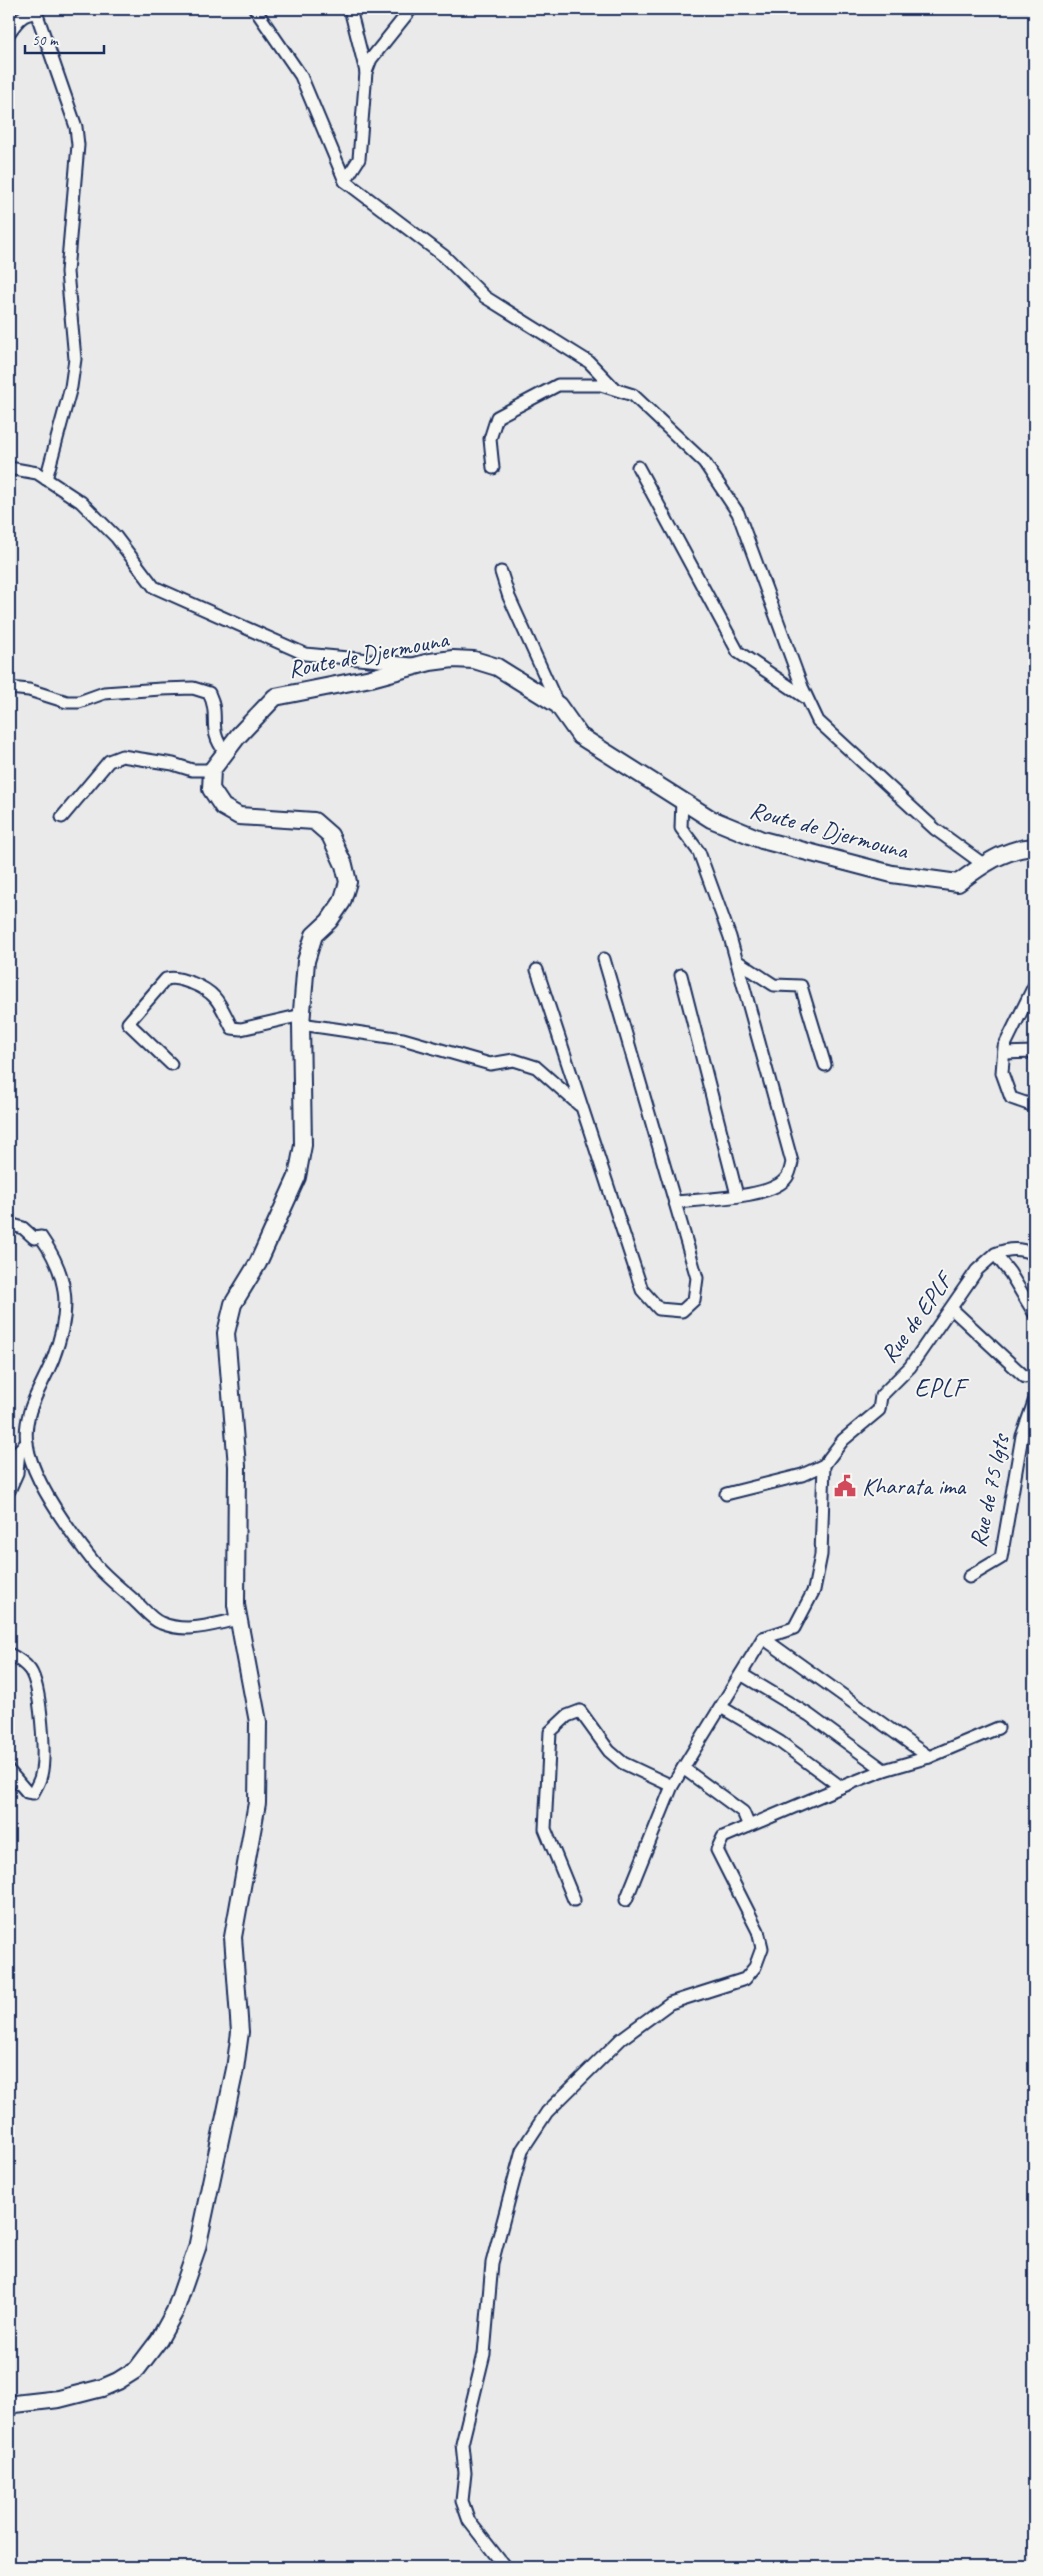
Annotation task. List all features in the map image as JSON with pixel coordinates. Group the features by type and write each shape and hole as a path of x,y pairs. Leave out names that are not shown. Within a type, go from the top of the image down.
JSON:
{"street":[{"path":"255,9 301,76 346,181 444,256 484,297 589,362 614,389"},
{"path":"346,181 359,158 366,72 350,9"},
{"path":"366,72 376,53 411,9"},
{"path":"9,33 19,18 35,11 76,127 78,145 67,272 75,359 71,387 46,479"},
{"path":"493,468 490,439 497,417 558,385 601,384 633,395 704,462 738,513 818,721 935,829 983,864"},
{"path":"638,467 738,652 808,699"},
{"path":"9,468 37,473 81,502 116,537 154,587 305,654 419,664"},
{"path":"501,572 509,598 558,705"},
{"name":"Route de Djermouna","path":"212,770 229,746 275,697 371,678 419,664 453,658 474,660 497,668 558,705 580,736 640,776 682,799 711,819 762,840 892,874 958,883 983,864 1017,848 1034,848"},
{"path":"9,688 29,690 50,698 79,702 104,692 193,688 209,693 214,705 215,740 225,752 229,746"},
{"path":"9,2408 15,2404 59,2399 102,2388 137,2369 159,2340 175,2310 197,2248 238,2050 240,2024 233,1937 258,1803 258,1722 236,1605 237,1466 226,1333 233,1304 258,1262 297,1177 303,1145 302,1019 306,960 314,935 329,921 342,902 348,882 344,865 330,835 314,820 239,816 223,807 210,790 212,770 192,770 173,764 122,756 108,761 62,817"},
{"path":"675,1202 762,1192 778,1186 787,1177 792,1162 737,961 698,852 681,828 682,799"},
{"path":"537,970 580,1106 642,1290 660,1309 682,1311 694,1300 697,1278 604,959"},
{"path":"737,961 774,985 801,986 825,1065"},
{"path":"681,975 737,1195"},
{"path":"171,1064 128,1023 166,979 176,977 208,989 216,998 232,1028 241,1029 302,1019 403,1039 490,1064 514,1060 536,1068 580,1106"},
{"path":"1034,986 1004,1047 1002,1073 1011,1098 1034,1106"},
{"path":"1004,1054 1034,1052"},
{"path":"9,1228 13,1225 23,1228 34,1238 41,1237 56,1258 67,1296 53,1359 36,1392 28,1420 26,1444 34,1472 67,1524 97,1566 159,1623 184,1630 239,1619"},
{"path":"1034,1254 1026,1250 1008,1248 996,1254 1034,1313"},
{"name":"Rue de EPLF","path":"824,1465 843,1440 879,1410 881,1396 910,1367 952,1309 977,1270 996,1254"},
{"path":"952,1309 1025,1377"},
{"name":"Rue de 75 lgts","path":"969,1576 1001,1558 1022,1436 1034,1402"},
{"path":"9,1490 17,1473 19,1450 26,1444"},
{"path":"626,1900 672,1786 763,1638 794,1628 814,1590 821,1555 824,1465 802,1475 726,1494"},
{"path":"763,1638 929,1757"},
{"path":"9,1654 21,1660 31,1672 37,1691 42,1725 41,1774 33,1793 26,1792 9,1771"},
{"path":"741,1674 810,1716 884,1770"},
{"path":"721,1707 780,1742 841,1787"},
{"path":"574,1900 545,1829 550,1732 567,1716 580,1711 609,1750 623,1763 672,1786"},
{"path":"505,2567 469,2521 462,2501 465,2473 462,2444 484,2354 492,2263 522,2150 547,2112 621,2039 670,2003 745,1978 755,1967 762,1948 758,1930 716,1850 723,1837 841,1787 884,1770 929,1757 998,1728"},
{"path":"683,1768 743,1812 749,1826"}],"place":[{"name":"Kharata ima","path":"845,1486"}],"district":[{"name":"EPLF","path":"940,1388"}]}
